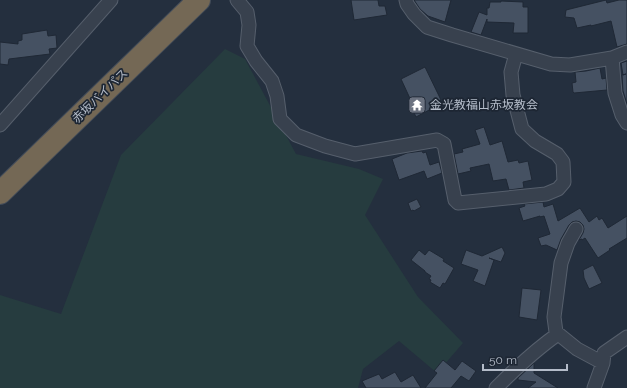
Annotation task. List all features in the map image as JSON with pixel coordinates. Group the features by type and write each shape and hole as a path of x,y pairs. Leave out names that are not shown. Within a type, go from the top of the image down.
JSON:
{"highway":[{"name":"赤坂バイパス","path":"0,186 190,0"},
{"name":"赤坂バイパス","path":"0,193 199,0"},
{"path":"0,172 30,155"}],"street":[{"path":"0,125 110,0"},
{"path":"237,0 248,12 249,25 247,46 256,61 272,81 278,96 280,119 296,135 325,146 355,154 437,140 444,144 455,200 458,203 546,194 558,189 564,182 564,162 557,154 535,141 522,129 513,95 511,72 516,54"},
{"path":"406,0 414,14 427,27 551,64 571,64 612,58 627,52"},
{"path":"612,58 615,93 622,115 627,123"},
{"path":"576,229 568,243 560,263 554,317 556,332 577,350 603,363"},
{"path":"496,388 518,366 558,334"},
{"path":"594,388 603,363 604,353 627,337"}],"green space":[{"path":"225,49 245,59 296,154 359,169 383,179 365,215 418,297 463,343 437,373 399,341 363,369 358,388 0,388 0,295 61,314 121,155"}],"building":[{"path":"351,0 378,0 379,6 385,6 387,15 354,20"},
{"path":"414,0 451,0 445,22 428,16 420,9"},
{"path":"606,0 607,3 627,0 627,44 617,47 611,21 577,28 574,18 565,17 566,10"},
{"path":"490,2 523,2 523,7 528,7 528,33 513,33 514,23 487,22 487,19 481,35 471,32 479,12 487,15 487,8 489,8"},
{"path":"47,30 48,36 56,35 57,48 49,49 50,54 9,59 8,65 0,64 0,42 18,44 18,41 22,40 22,34"},
{"path":"627,61 627,104 623,91 621,63"},
{"path":"425,67 441,100 431,104 433,108 416,117 411,106 413,105 401,79"},
{"path":"600,68 602,79 606,78 607,90 573,92 572,83 576,82 575,72"},
{"path":"484,127 490,145 502,141 508,162 518,160 519,163 528,161 532,180 523,182 524,188 509,190 506,179 493,181 489,164 470,168 471,171 458,174 454,154 463,152 462,149 480,144 475,130"},
{"path":"422,151 423,153 426,152 430,165 439,162 442,173 427,179 424,171 399,180 392,159 407,153"},
{"path":"417,199 421,207 411,211 408,203"},
{"path":"543,202 544,207 553,204 558,221 580,208 589,222 597,216 599,220 602,218 608,228 627,216 627,238 598,258 585,238 579,240 584,229 580,222 576,221 569,225 557,250 546,245 541,246 538,238 550,234 544,216 523,221 519,208 525,206 524,204"},
{"path":"502,247 505,253 501,262 489,258 494,260 485,286 473,281 478,270 461,264 466,250 482,256"},
{"path":"419,250 425,255 429,250 444,259 443,261 454,268 445,284 443,283 440,288 430,282 431,280 429,279 431,276 411,260"},
{"path":"593,265 602,283 589,289 584,278 583,270"},
{"path":"522,288 541,290 537,320 519,317"},
{"path":"443,360 455,370 462,361 476,371 469,381 461,376 451,388 425,388 437,373 434,371"},
{"path":"534,363 534,373 558,388 528,388 536,382 518,380 518,378"},
{"path":"395,372 401,382 413,375 421,388 366,388 362,381 379,374 382,379"}],"place":[{"name":"金光教福山赤坂教会","path":"417,105"}]}
